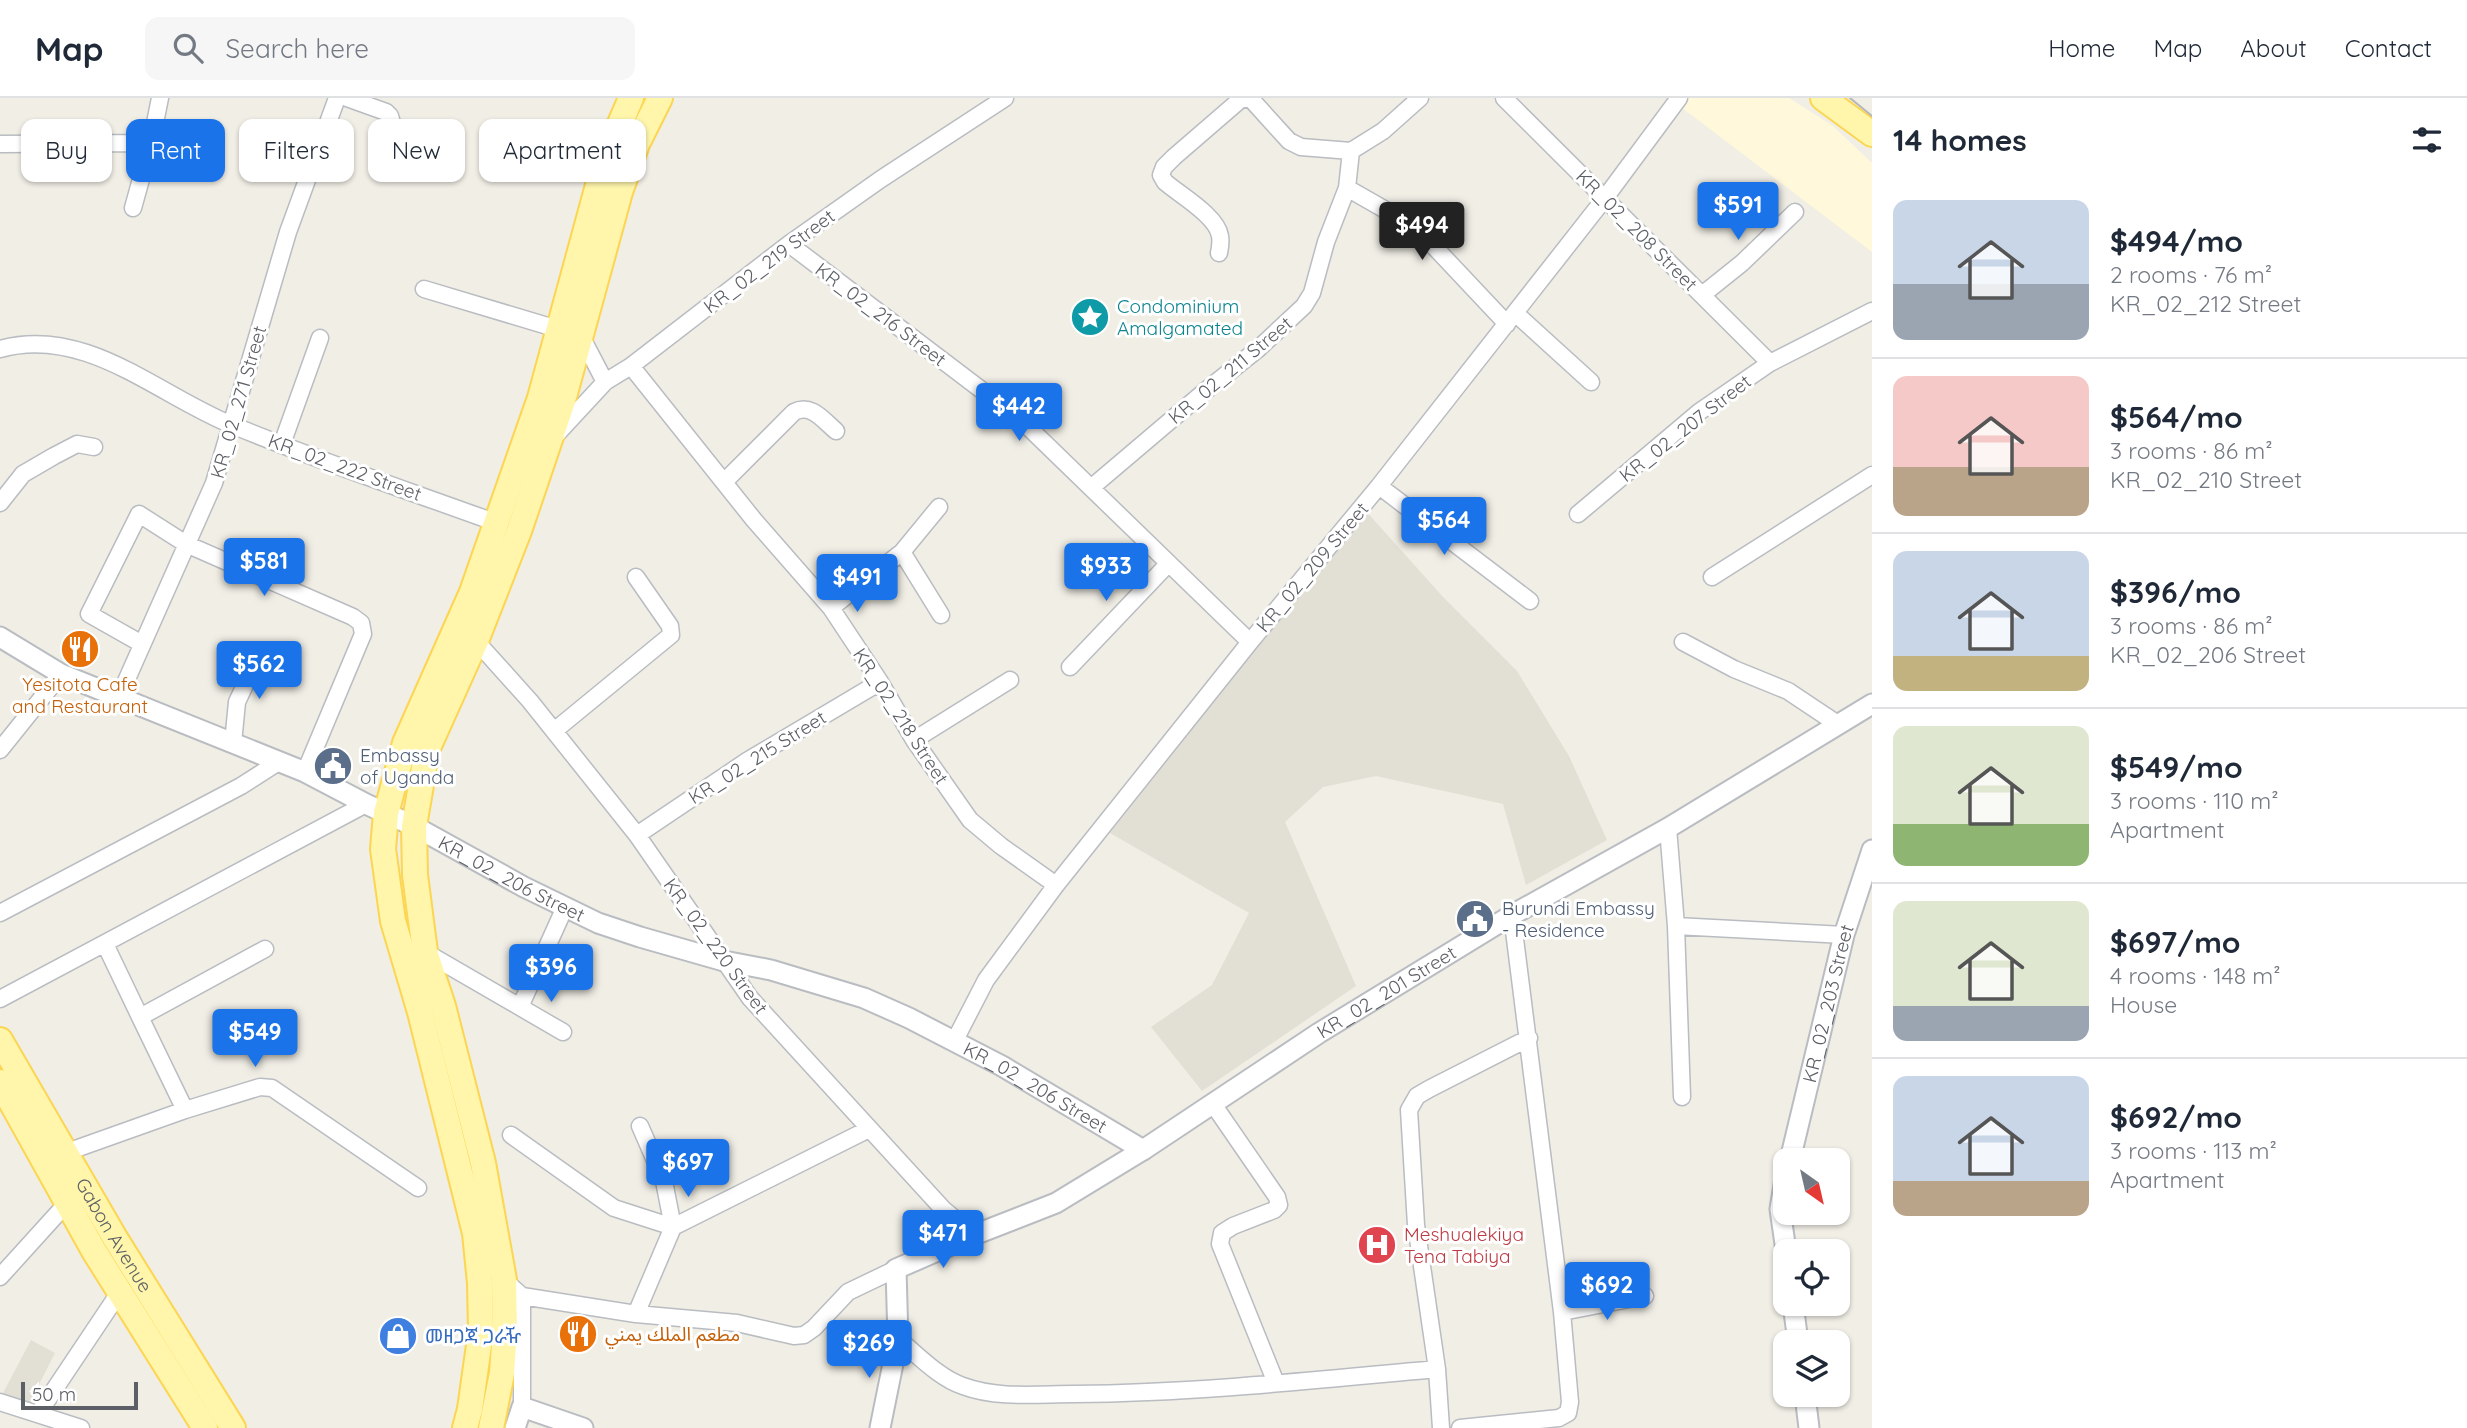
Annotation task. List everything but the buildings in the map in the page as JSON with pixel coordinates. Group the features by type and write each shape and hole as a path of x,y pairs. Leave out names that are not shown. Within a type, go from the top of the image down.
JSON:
{"main road":[{"path":"491,1428 502,1373 505,1330 513,1288 443,1006 425,952 415,875 414,826 428,750 476,641 519,531 562,404 570,333 606,156 631,98"},
{"path":"465,1428 481,1331 475,1233 420,1012 393,921 388,872 376,809 463,612 540,398 570,333 637,144 660,98"},
{"path":"1823,98 1872,134"},
{"name":"Gabon Avenue","path":"0,1040 115,1238 233,1428"},
{"name":"Gabon Avenue","path":"0,1082 119,1293 205,1428"}],"street":[{"path":"156,119 160,98"},
{"name":"KR_02_271 Street","path":"118,697 214,483 288,232 337,98"},
{"path":"347,98 386,112 391,119"},
{"name":"KR_02_219 Street","path":"548,444 605,382 631,366 789,244 881,179 1005,98"},
{"path":"1219,253 1220,237 1217,228 1209,218 1165,183 1161,175 1164,167 1174,157 1240,100 1250,98 1289,141 1301,148 1351,151 1383,131 1420,98"},
{"name":"KR_02_208 Street","path":"1504,98 1770,363"},
{"name":"KR_02_209 Street","path":"954,1042 986,980 1056,885 1250,642 1379,486 1605,198 1679,98"},
{"path":"0,144 126,143"},
{"name":"KR_02_211 Street","path":"1093,487 1258,349 1304,306 1312,293 1326,242 1347,188 1351,151"},
{"path":"132,208 140,182"},
{"path":"1347,188 1396,216 1426,239 1511,318 1591,382"},
{"path":"1702,295 1742,263 1795,212"},
{"name":"KR_02_216 Street","path":"789,244 1021,420 1250,642"},
{"path":"425,289 570,333 605,382"},
{"name":"KR_02_207 Street","path":"1578,514 1699,412 1770,363 1872,311"},
{"path":"282,444 320,338"},
{"name":"KR_02_222 Street","path":"0,349 34,343 98,357 230,425 497,523"},
{"name":"KR_02_218 Street","path":"631,366 724,482 831,608 914,740 970,820 1056,885"},
{"path":"724,482 794,412 802,408 809,408 836,431"},
{"path":"0,503 23,474 77,444 94,447"},
{"path":"1712,577 1872,475"},
{"path":"1379,486 1531,601"},
{"path":"831,608 902,552 939,507"},
{"path":"142,644 89,614 139,514 186,544 353,617 361,623 363,634 305,772"},
{"path":"902,552 941,615"},
{"path":"1070,667 1168,564"},
{"path":"554,731 671,635 670,626 636,577"},
{"name":"KR_02_206 Street","path":"0,636 61,674 305,772 598,923 724,961 771,970 864,998 909,1018 1002,1066 1143,1150"},
{"name":"KR_02_220 Street","path":"476,641 554,731 637,835 750,998 943,1209 974,1235"},
{"path":"1683,642 1734,669 1788,691 1839,725"},
{"path":"233,743 237,702 260,653"},
{"path":"0,750 61,674"},
{"path":"914,740 1010,680"},
{"name":"KR_02_215 Street","path":"637,835 747,761 880,682"},
{"name":"KR_02_201 Street","path":"897,1269 1056,1203 1143,1150 1319,1032 1512,915 1668,828 1872,704"},
{"path":"0,913 241,786 279,761"},
{"path":"0,999 376,809"},
{"path":"1668,828 1676,926 1682,1097"},
{"name":"KR_02_203 Street","path":"1793,1148 1844,935 1871,856"},
{"path":"520,1007 565,907"},
{"path":"1460,1428 1559,1418 1568,1413 1570,1402 1562,1312 1512,915"},
{"path":"1676,926 1844,935"},
{"path":"105,944 185,1110"},
{"path":"140,1017 265,950"},
{"path":"425,952 563,1032"},
{"path":"1441,1428 1437,1369 1416,1225 1409,1110 1417,1096 1529,1038"},
{"path":"67,1152 185,1110 260,1087 272,1088 418,1188"},
{"path":"1213,1104 1277,1197 1279,1205 1274,1210 1233,1226 1223,1233 1220,1244 1276,1383"},
{"path":"636,1314 673,1227 664,1181 639,1126"},
{"path":"511,1135 614,1208 673,1227 869,1129"},
{"path":"0,1277 67,1203"},
{"path":"514,1428 522,1407 513,1288 636,1314 737,1323 794,1336 804,1335 848,1292 897,1269 898,1339 880,1428"},
{"path":"38,1414 119,1293"},
{"path":"1562,1312 1645,1296"},
{"path":"898,1339 946,1378 963,1386 999,1394 1128,1393 1437,1369"},
{"path":"0,1402 81,1428"},
{"path":"522,1407 583,1428"},
{"path":"1806,1407 1809,1428"}],"shaded area":[{"path":"1669,98 1789,98 1833,126 1872,163 1872,252"},
{"path":"1365,510 1443,597 1517,671 1569,756 1607,840 1526,885 1503,804 1376,776 1323,787 1285,822 1356,986 1202,1091 1151,1027 1212,985 1249,913 1110,833"},
{"path":"31,1340 55,1353 28,1406 3,1393"}],"tram line":[{"path":"1850,98 1872,116"}],"place":[{"name":"Condominium Amalgamated","path":"1090,317"},
{"name":"Yesitota Cafe and Restaurant","path":"80,649"},
{"name":"Embassy of Uganda","path":"333,766"},
{"name":"Burundi Embassy - Residence","path":"1475,919"},
{"name":"Meshualekiya Tena Tabiya","path":"1377,1245"},
{"name":"مطعم الملك يمني","path":"578,1334"},
{"name":"መዘጋጃ ጋራዥ","path":"398,1336"}]}
